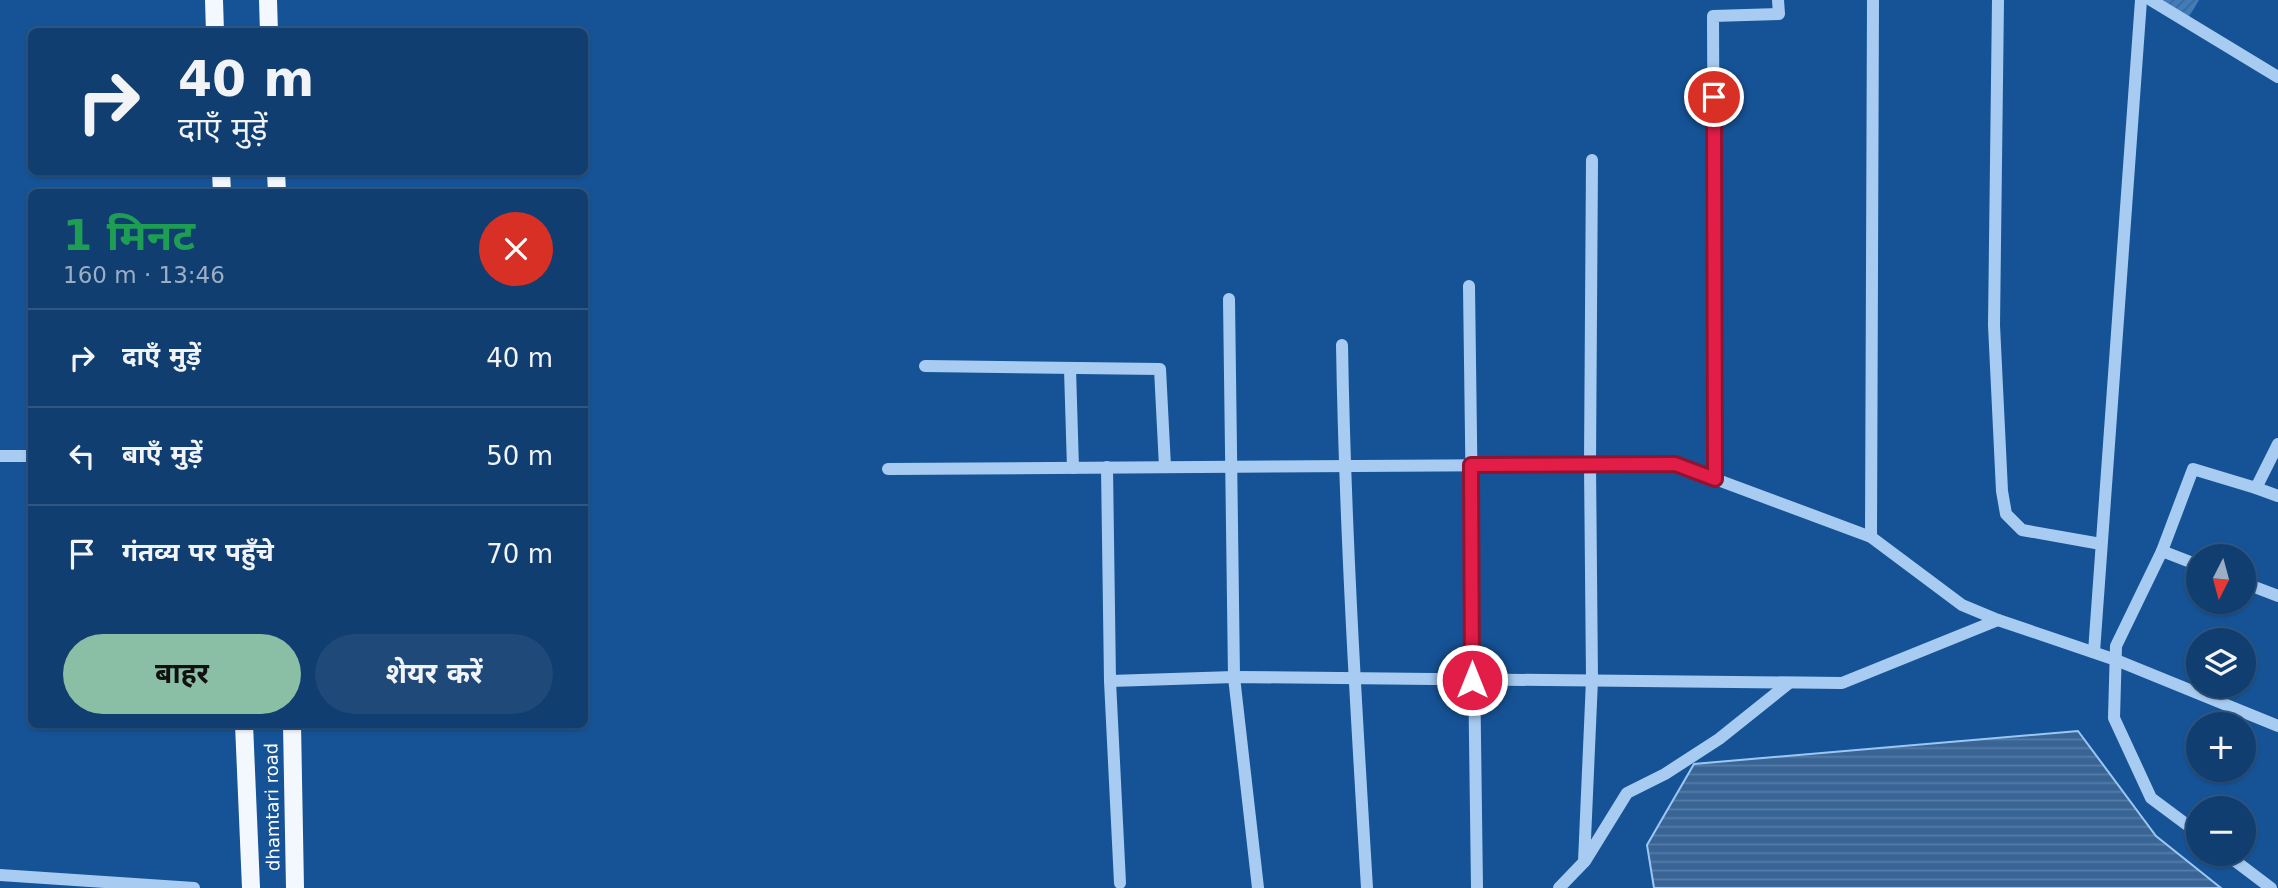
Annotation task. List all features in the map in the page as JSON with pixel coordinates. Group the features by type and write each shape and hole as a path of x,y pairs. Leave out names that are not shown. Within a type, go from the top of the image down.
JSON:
{"main road":[{"path":"214,0 215,28"},
{"path":"268,0 269,28"},
{"path":"244,728 251,888"},
{"name":"dhamtari road","path":"292,728 295,888"}],"street":[{"path":"1715,479 1713,16 1779,14 1778,0"},
{"path":"1871,537 1873,0"},
{"path":"1998,0 1994,326 2002,491 2007,513 2022,530 2101,544"},
{"path":"2094,652 2141,0"},
{"path":"2151,0 2278,77"},
{"path":"1584,862 1592,680 1592,160"},
{"path":"1469,286 1472,680 1477,888"},
{"path":"1229,299 1234,677 1258,888"},
{"path":"1342,345 1344,466 1367,888"},
{"path":"925,366 1160,369 1165,467"},
{"path":"1070,369 1073,468"},
{"path":"2256,488 2278,444"},
{"path":"0,456 28,456"},
{"path":"888,469 1675,464 1871,537 1962,605 2116,660 2278,726"},
{"path":"1107,467 1110,681 1120,883"},
{"path":"2186,824 2151,798 2115,718 2116,646 2162,551 2193,469 2278,496"},
{"path":"2162,551 2186,560"},
{"path":"2256,588 2278,596"},
{"path":"1110,681 1234,677 1842,683 1998,620"},
{"path":"1559,888 1584,862 1627,793 1665,774 1719,739 1789,683"},
{"path":"2242,866 2272,888"},
{"path":"0,875 194,888"}],"water":[{"path":"2078,731 2156,836 2186,860 2186,866 2194,866 2221,888 1654,888 1647,845 1694,764"}],"building":[{"path":"2161,0 2199,0 2189,17"}],"route":[{"path":"1472,680 1471,465 1675,464 1715,479 1714,97"}]}
